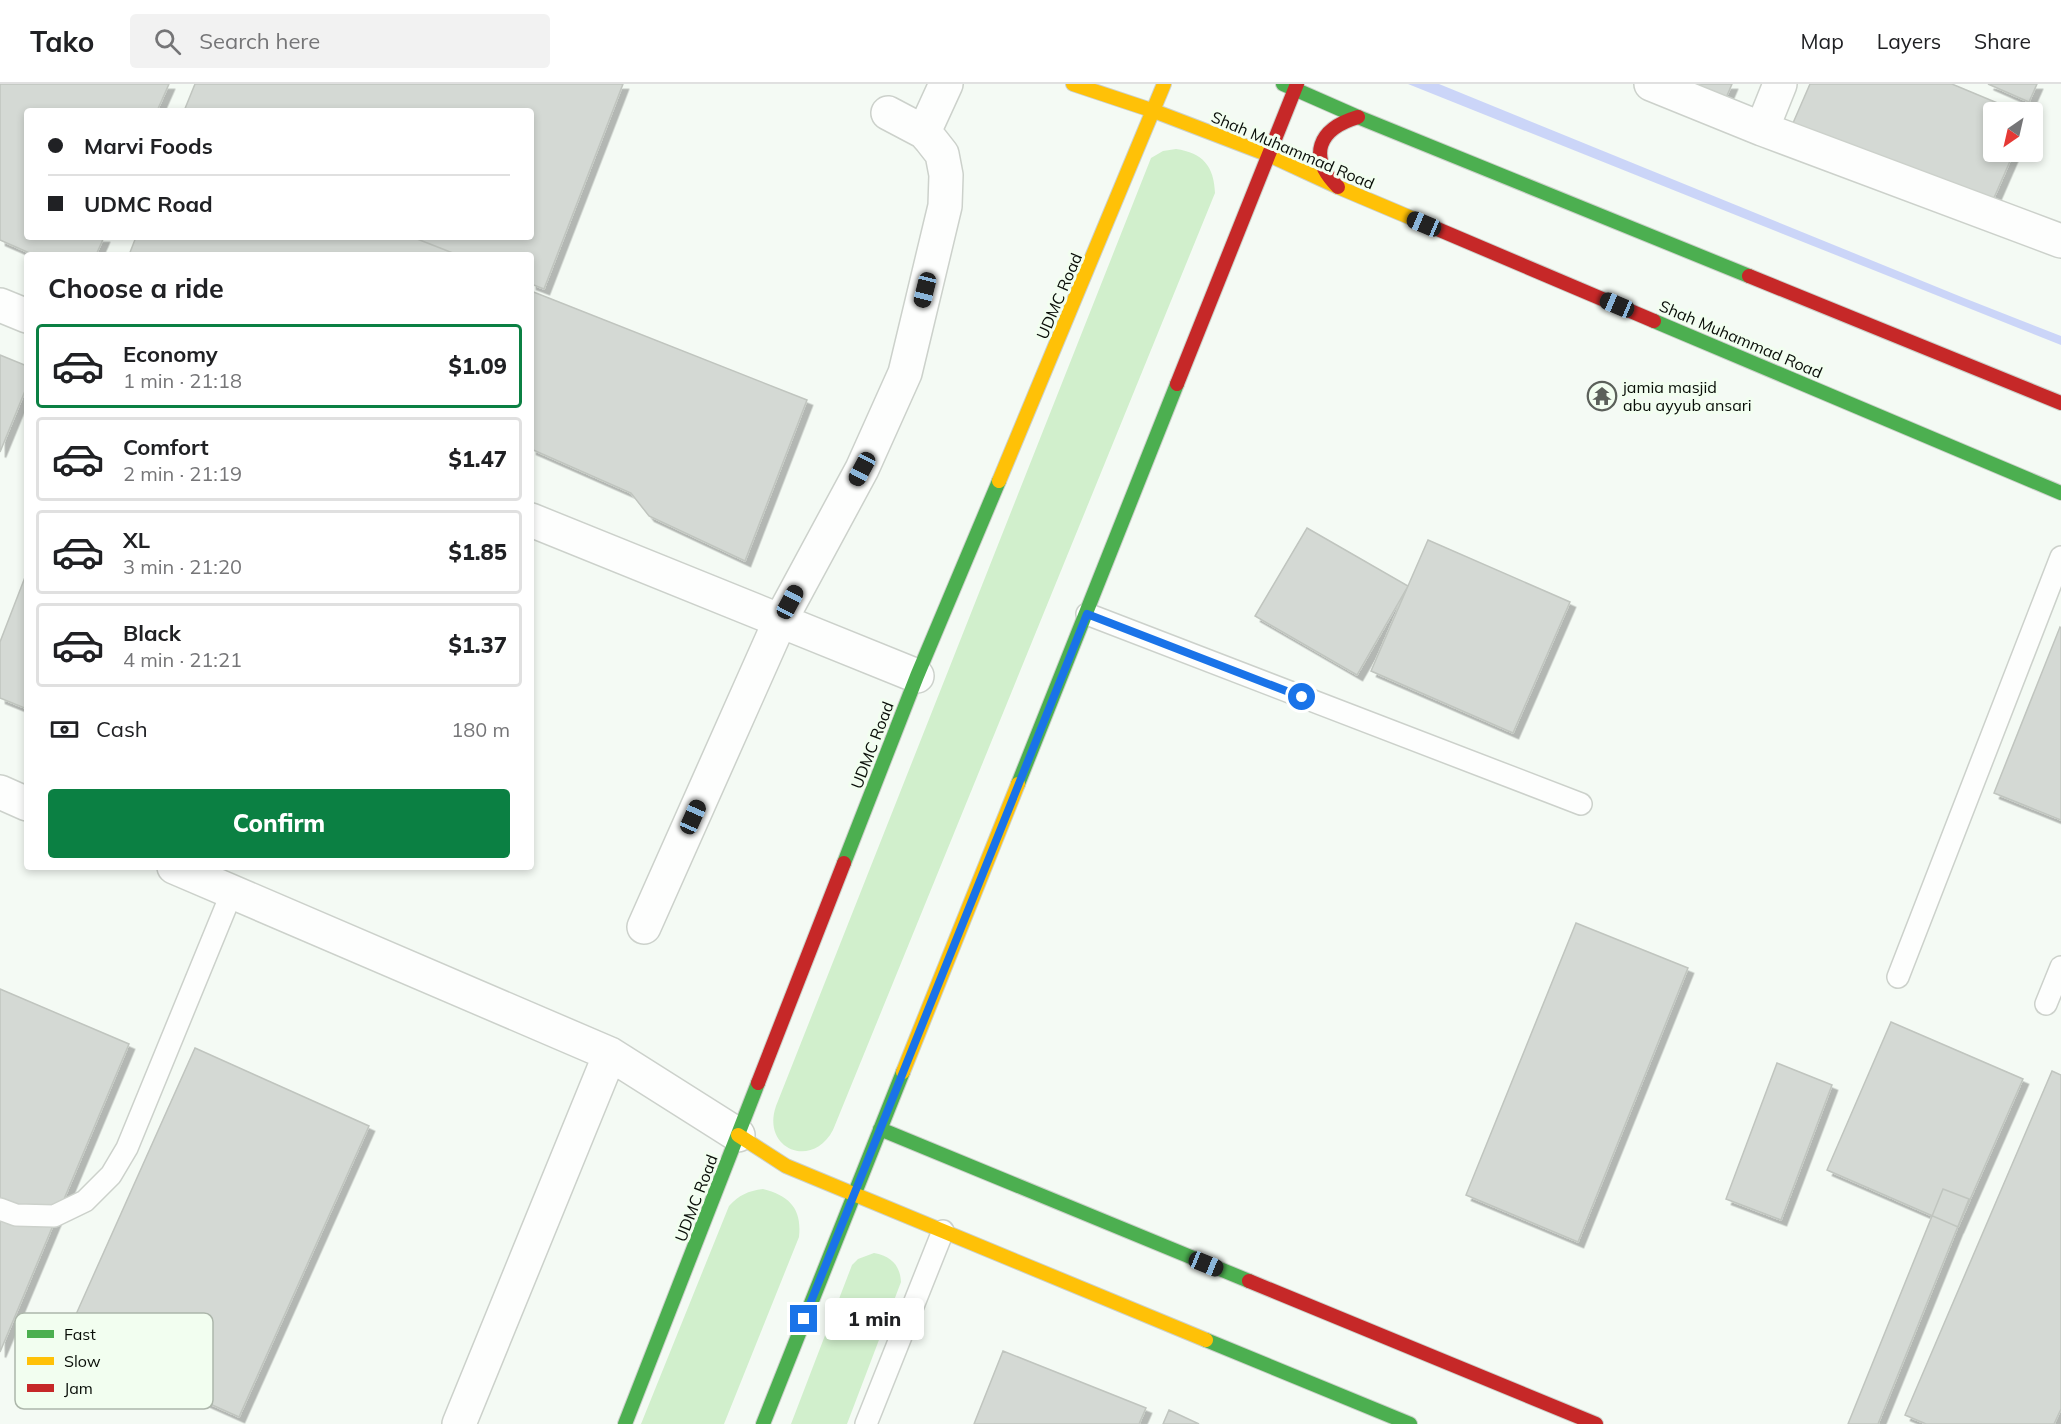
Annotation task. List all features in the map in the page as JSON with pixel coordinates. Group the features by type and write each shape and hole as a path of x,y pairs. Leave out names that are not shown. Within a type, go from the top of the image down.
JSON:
{"main road":[{"name":"Shah Muhammad Road","path":"1073,84 1154,111 1269,155 1338,187 2061,493"},
{"name":"UDMC Road","path":"625,1424 916,676 1164,84"},
{"path":"763,1424 1269,155 1292,86 1358,117 2061,403"},
{"path":"1338,187 1328,179 1322,168 1319,155 1322,143 1327,131 1337,123 1358,117"},
{"path":"880,1129 1596,1424"},
{"path":"738,1134 786,1166 1410,1424"}],"street":[{"path":"924,132 946,84"},
{"path":"1651,84 1762,129 2061,241"},
{"path":"1762,129 1780,84"},
{"path":"644,927 780,621 862,469 904,373 945,206 946,175 942,154 924,132 888,113"},
{"path":"0,305 24,315"},
{"path":"534,521 916,676"},
{"path":"0,792 24,803"},
{"path":"181,870 610,1054 738,1134"},
{"path":"459,1424 610,1054"}],"lane":[{"path":"1898,977 2061,557"},
{"path":"1087,614 1581,804"},
{"path":"0,1209 16,1215 54,1216 85,1200 111,1174 127,1148 232,892"},
{"path":"2046,1004 2061,967"},
{"path":"866,1424 944,1231"}],"green space":[{"path":"1176,149 1193,154 1205,162 1212,175 1215,193 833,1130 824,1142 813,1149 802,1151 791,1149 782,1143 776,1134 773,1121 776,1106 1151,158 1163,151"},
{"path":"763,1189 780,1196 792,1205 798,1219 799,1237 724,1424 641,1424 729,1206 744,1194"},
{"path":"874,1253 894,1262 901,1282 847,1424 791,1424 852,1265 858,1259"}],"water":[{"path":"1408,84 1439,84 2061,336 2061,345"}],"building":[{"path":"0,84 169,84 158,108 24,108 24,240 103,240 97,252 27,252 0,240"},
{"path":"195,84 623,84 544,289 534,285 534,252 450,252 420,240 534,240 534,108 185,108"},
{"path":"1668,84 1732,84 1722,107"},
{"path":"1810,84 1952,84 1995,102 1983,102 1983,162 2010,162 1990,207 1793,123"},
{"path":"1988,84 2037,84 2029,102"},
{"path":"135,240 420,240 450,252 130,252"},
{"path":"534,292 807,400 745,561 649,516 631,493 534,450"},
{"path":"0,355 24,365 24,393 0,452"},
{"path":"1307,528 1408,586 1357,675 1255,616"},
{"path":"1428,540 1570,602 1513,733 1371,671"},
{"path":"24,580 24,708 0,698 0,642"},
{"path":"2061,628 2061,820 1994,793"},
{"path":"1576,923 1688,968 1578,1242 1466,1195"},
{"path":"0,989 129,1044 0,1352"},
{"path":"1891,1022 2023,1079 1958,1227 1827,1170"},
{"path":"195,1048 369,1126 239,1417 213,1405 213,1313 77,1313"},
{"path":"1777,1063 1832,1085 1781,1220 1726,1199"},
{"path":"2052,1071 2061,1075 2061,1409 2054,1424 1926,1424 1905,1415"},
{"path":"1943,1189 1969,1199 1878,1424 1848,1424"},
{"path":"1003,1351 1146,1408 1139,1424 974,1424"},
{"path":"1169,1410 1199,1424 1163,1424"}],"traffic: fast":[{"path":"1283,84 1358,117 1749,276"},
{"path":"1654,321 2061,493"},
{"path":"1018,784 1177,384"},
{"path":"844,863 917,676 999,481"},
{"path":"763,1424 903,1072"},
{"path":"625,1424 758,1083"},
{"path":"880,1129 1249,1281"},
{"path":"1206,1340 1410,1424"}],"traffic: slow":[{"path":"1073,84 1154,111 1269,155 1435,228"},
{"path":"999,481 1164,84"},
{"path":"903,1072 1018,784"},
{"path":"738,1135 786,1166 1206,1340"}],"traffic: jam":[{"path":"1177,384 1297,84"},
{"path":"1338,187 1322,165 1321,145 1334,129 1358,117"},
{"path":"1435,228 1654,321"},
{"path":"1749,276 2061,403"},
{"path":"758,1083 844,863"},
{"path":"1249,1281 1596,1424"}],"place":[{"name":"jamia masjid abu ayyub ansari","path":"1602,396"}],"route":[{"path":"804,1319 1087,614 1302,697"}]}
